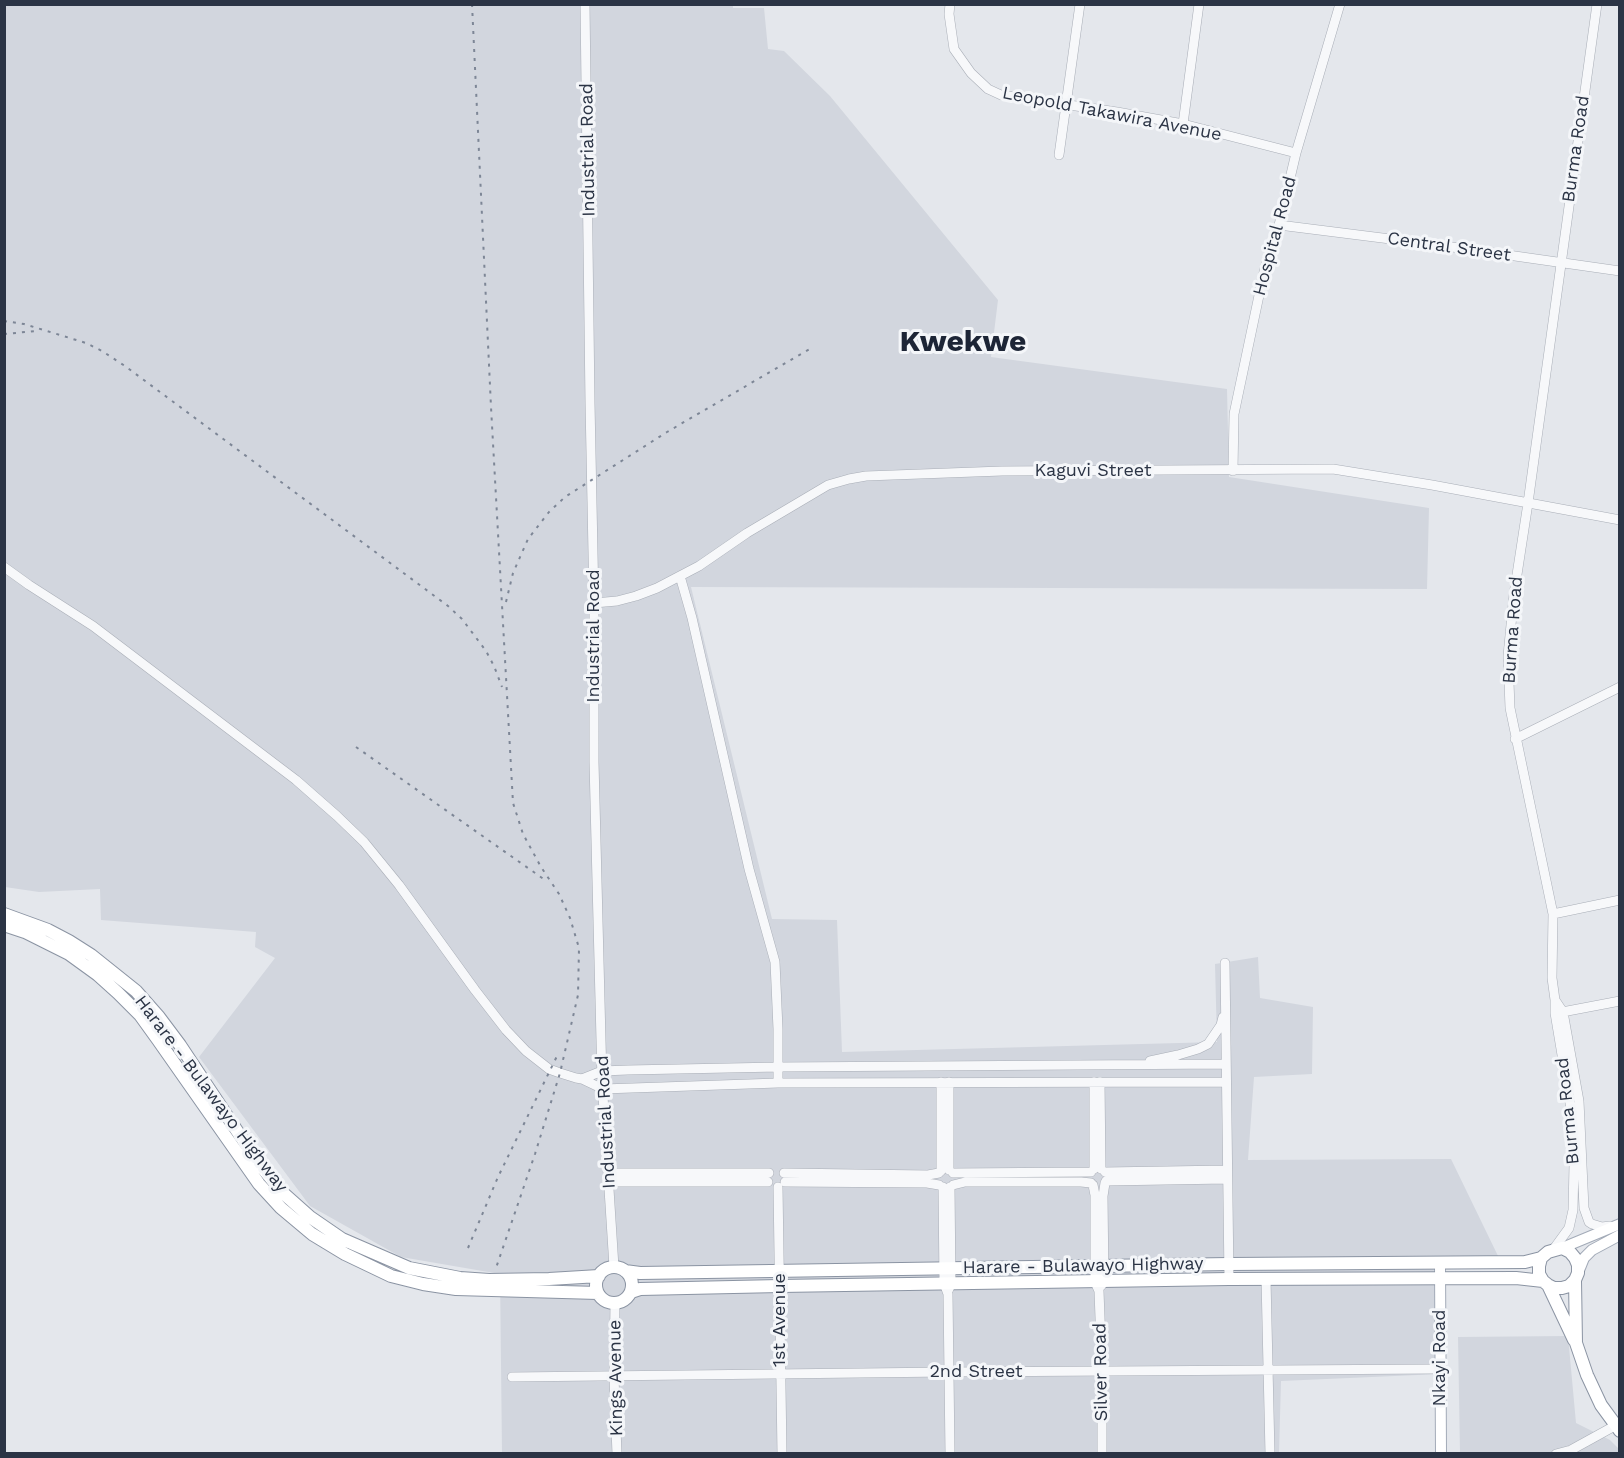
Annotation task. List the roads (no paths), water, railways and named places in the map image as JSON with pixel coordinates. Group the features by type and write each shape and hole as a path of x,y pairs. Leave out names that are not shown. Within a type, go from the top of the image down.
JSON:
{"highway":[{"name":"Harare - Bulawayo Highway","path":"4,914 48,930 69,941 91,955 136,991 180,1045 259,1164 283,1193 310,1217 342,1239 409,1268 460,1278 549,1285 598,1293 606,1302 615,1303 624,1301 631,1292 640,1289 1099,1285 1229,1279 1367,1278 1516,1278 1562,1288 1569,1286 1576,1277"},
{"name":"Harare - Bulawayo Highway","path":"4,925 25,932 69,954 98,975 140,1015 259,1184 281,1208 312,1234 345,1254 391,1276 423,1284 456,1289 549,1285 599,1276 608,1268 640,1273 1525,1262 1541,1258 1557,1249"},
{"path":"1557,1249 1570,1252 1578,1265 1576,1343"},
{"path":"1541,1258 1539,1274 1576,1343 1601,1405 1618,1427"},
{"path":"1367,1264 1367,1278"},
{"path":"1412,1264 1412,1278"},
{"path":"1153,1266 1153,1281"},
{"path":"619,1269 632,1280 631,1292"},
{"path":"687,1272 687,1288"},
{"path":"598,1293 596,1287 599,1276"}],"main road":[{"path":"1557,1249 1618,1228"},
{"path":"1576,1277 1584,1258 1618,1228"},
{"name":"Nkayi Road","path":"1440,1263 1441,1454"}],"street":[{"name":"Industrial Road","path":"585,4 594,603 594,762 602,1071 609,1178 619,1269"},
{"name":"Leopold Takawira Avenue","path":"950,4 949,14 954,49 970,73 988,89 1001,96 1117,112 1183,124 1296,153"},
{"path":"1059,155 1080,4"},
{"path":"1183,124 1199,4"},
{"name":"Hospital Road","path":"1233,471 1234,414 1265,267 1279,225 1296,153 1340,4"},
{"name":"Burma Road","path":"1557,1249 1572,1220 1574,1200 1570,1096 1552,978 1552,914 1540,848 1515,739 1510,708 1508,656 1514,594 1597,4"},
{"name":"Central Street","path":"1279,225 1620,271"},
{"name":"Kaguvi Street","path":"594,603 617,601 657,588 699,566 747,533 828,485 849,478 866,476 1002,471 1334,469 1620,520"},
{"path":"4,567 93,626 296,780 337,816 364,842 392,875 506,1030 526,1051 549,1069 582,1078 602,1071 779,1067 1226,1064"},
{"path":"680,576 692,618 749,868 775,963 778,1083"},
{"path":"1515,739 1620,687"},
{"path":"1552,914 1620,900"},
{"path":"1225,963 1229,1279"},
{"path":"1618,1228 1592,1224 1584,1208 1580,1107 1559,1012 1620,1001"},
{"path":"1130,1065 1178,1055 1208,1044 1221,1025 1226,1011"},
{"path":"879,1066 879,1083"},
{"path":"582,1078 603,1089 778,1083 1226,1082"},
{"path":"945,1082 945,1172 937,1179 946,1186"},
{"path":"1097,1082 1100,1174 1103,1196 1100,1266"},
{"path":"769,1178 776,1169 782,1181"},
{"path":"769,1178 772,1186 782,1181 928,1175 945,1172 1227,1175"},
{"path":"945,1172 955,1179 946,1186"},
{"path":"782,1181 927,1183 946,1186 965,1182 1081,1182 1099,1186 1100,1174"},
{"path":"1100,1174 1089,1178 1095,1195 1100,1266"},
{"path":"609,1178 769,1178"},
{"name":"1st Avenue","path":"782,1181 780,1270 782,1454"},
{"path":"946,1186 950,1454"},
{"name":"Silver Road","path":"1100,1266 1102,1454"},
{"path":"1266,1279 1270,1454"},
{"name":"Kings Avenue","path":"615,1303 616,1454"},
{"name":"2nd Street","path":"512,1377 1440,1369"},
{"path":"1556,1454 1571,1450 1618,1427"}],"railway":[{"path":"472,4 513,803 523,834 559,894 570,918 579,948 578,995 560,1073 496,1268"},
{"path":"4,321 24,324 86,343 125,366 448,606 462,619 486,651 502,687"},
{"path":"4,334 36,331"},
{"path":"506,602 513,573 528,539 549,512 565,497 667,432 813,347"},
{"path":"356,747 545,880"},
{"path":"468,1248 498,1177 558,1054"}],"district":[{"name":"Kwekwe","path":"963,342"}]}
